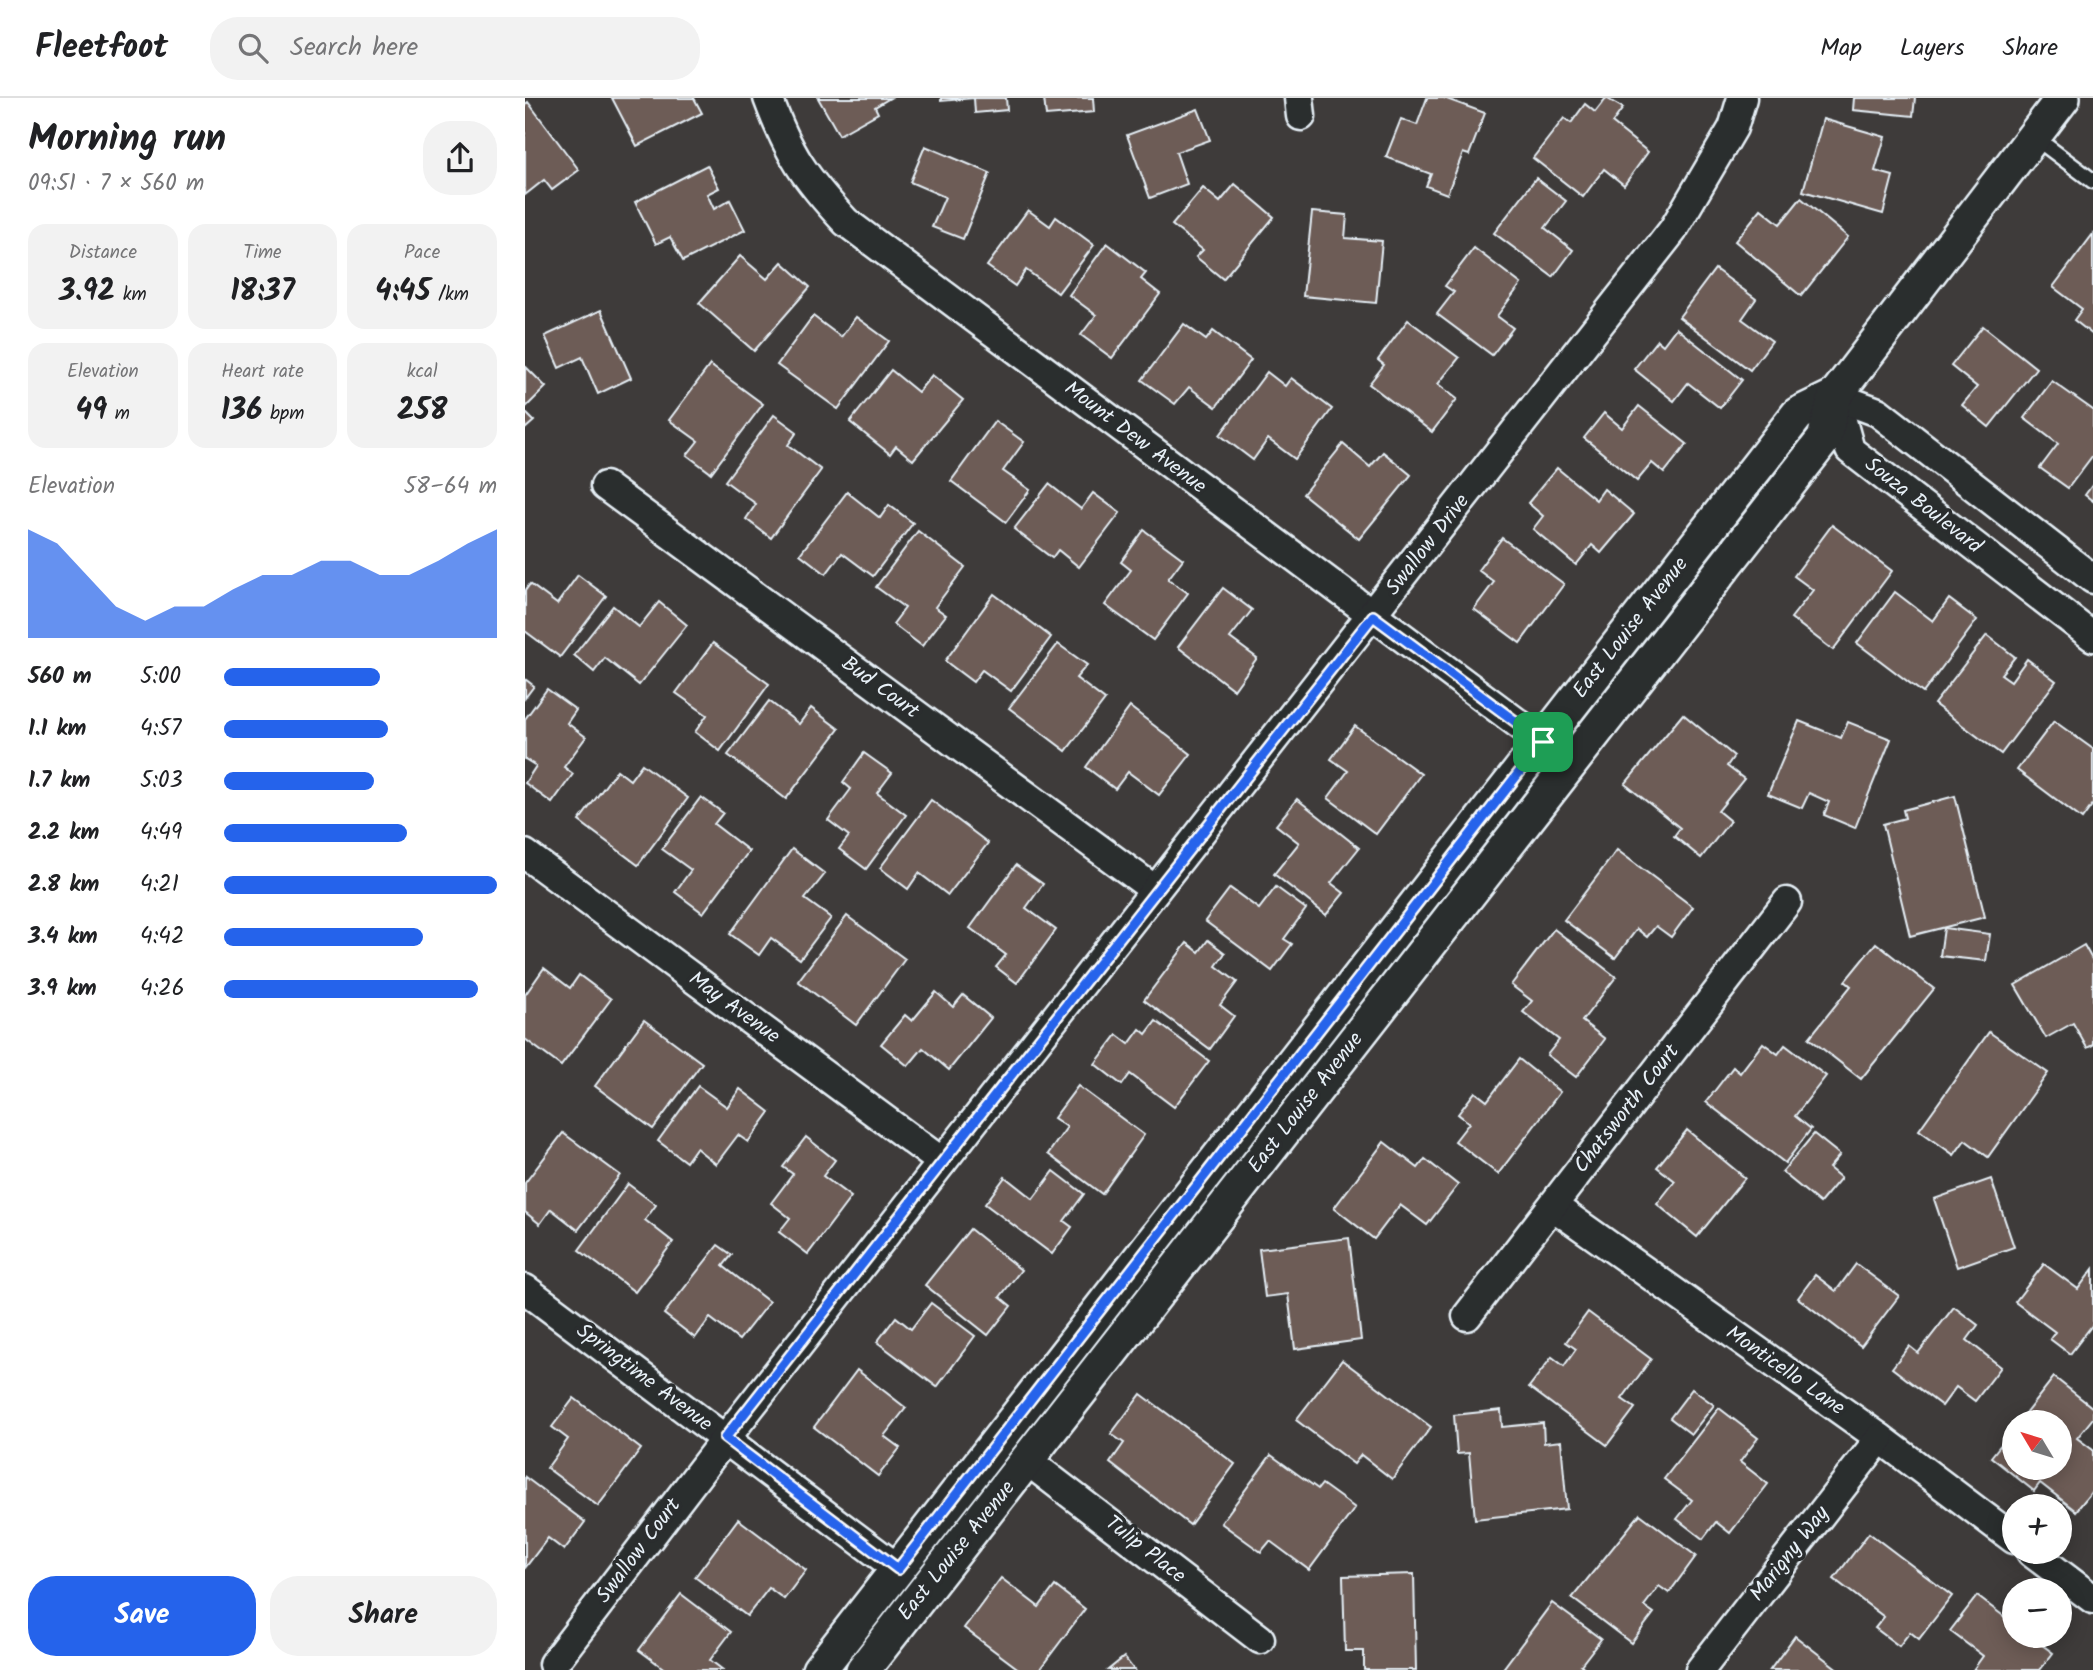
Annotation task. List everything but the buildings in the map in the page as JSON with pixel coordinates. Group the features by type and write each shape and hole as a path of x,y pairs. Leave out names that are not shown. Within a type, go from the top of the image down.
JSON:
{"street":[{"name":"Mount Dew Avenue","path":"768,98 786,146 813,187 846,222 1543,742"},
{"name":"Swallow Drive","path":"725,1438 1373,616 1673,230 1733,128 1742,98"},
{"name":"East Louise Avenue","path":"863,1670 1029,1462 1675,626 1824,439 1835,396 2063,98"},
{"name":"East Louise Avenue","path":"819,1670 1798,414 1835,396"},
{"path":"1835,396 1878,412 2093,579"},
{"name":"Souza Boulevard","path":"1835,396 1850,450 2093,637"},
{"name":"Bud Court","path":"605,486 1155,890"},
{"name":"May Avenue","path":"525,854 942,1161"},
{"name":"Chatsworth Court","path":"1467,1316 1787,902"},
{"name":"Monticello Lane","path":"1553,1206 1880,1438 2002,1530"},
{"name":"Springtime Avenue","path":"525,1289 898,1569"},
{"name":"Swallow Court","path":"552,1664 725,1438"},
{"name":"Marigny Way","path":"1700,1670 1880,1438"},
{"name":"Tulip Place","path":"1029,1462 1260,1639"},
{"path":"2047,1564 2093,1599"}],"lane":[{"path":"2033,136 2093,181"}],"route":[{"path":"1373,616 1543,742 898,1569 725,1438 1373,616"}]}
